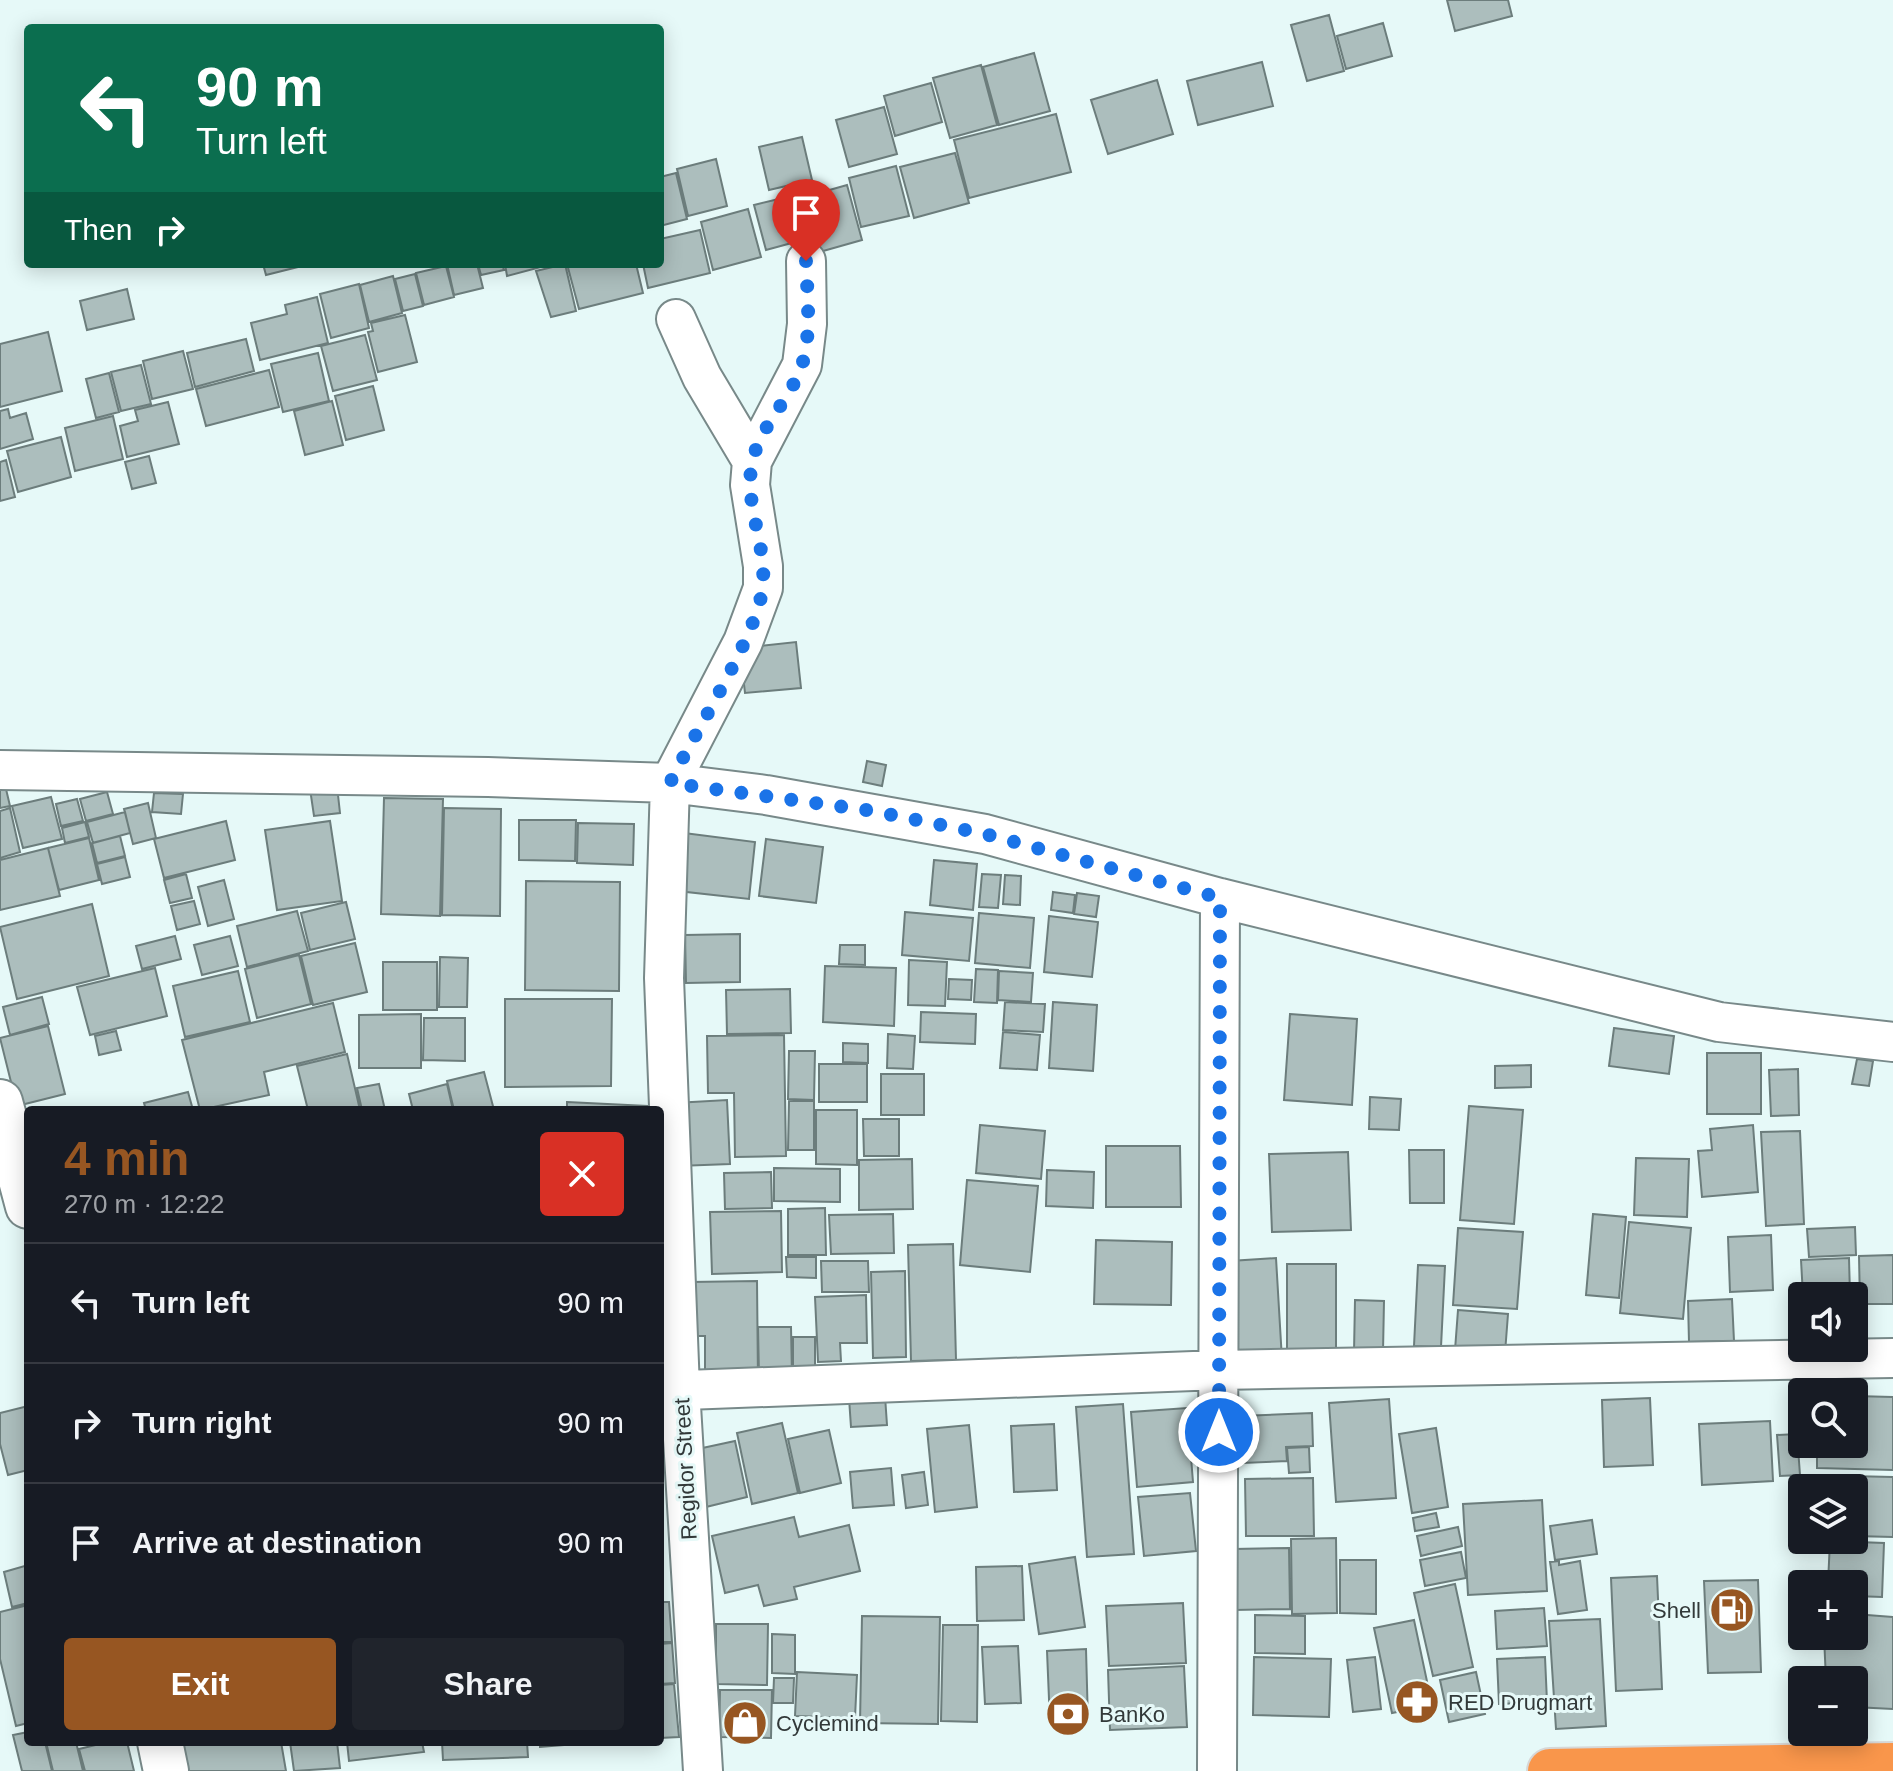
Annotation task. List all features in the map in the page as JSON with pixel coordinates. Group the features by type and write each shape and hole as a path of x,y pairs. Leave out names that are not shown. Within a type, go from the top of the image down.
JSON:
{"highway":[{"path":"1550,1771 1893,1765"}],"street":[{"path":"670,783 743,642 763,588 763,566 750,485 752,461 802,365 807,324 806,261"},
{"path":"676,319 702,377 752,461"},
{"path":"0,770 670,783 858,809 971,831 1220,898 1719,1022 1893,1042"},
{"name":"Regidor Street","path":"670,783 664,978 670,1390 703,1771"},
{"path":"1217,1771 1220,898"},
{"path":"0,1102 24,1191"},
{"path":"670,1390 1220,1370 1893,1358"},
{"path":"161,1746 166,1771"}],"building":[{"path":"1447,0 1508,0 1512,16 1455,31"},
{"path":"1329,15 1344,71 1307,81 1291,25"},
{"path":"1383,23 1392,56 1346,69 1337,36"},
{"path":"1034,53 1050,111 999,125 983,67"},
{"path":"1262,62 1273,106 1198,125 1187,81"},
{"path":"981,65 997,125 950,138 933,78"},
{"path":"1157,80 1173,134 1108,154 1091,100"},
{"path":"931,83 942,122 895,136 884,96"},
{"path":"884,107 897,154 849,167 836,120"},
{"path":"1056,114 1071,172 969,198 954,140"},
{"path":"802,137 812,180 769,190 759,147"},
{"path":"955,153 969,203 914,218 900,167"},
{"path":"716,159 727,206 688,216 677,169"},
{"path":"896,166 909,216 861,227 849,178"},
{"path":"676,173 687,219 664,225 664,176"},
{"path":"847,185 862,240 809,255 794,200"},
{"path":"787,197 799,241 766,250 754,205"},
{"path":"748,209 761,257 713,270 701,222"},
{"path":"700,230 710,273 648,288 644,268 664,268 664,238"},
{"path":"264,268 294,268 266,275"},
{"path":"447,268 454,297 424,305 416,273"},
{"path":"448,268 478,268 483,288 454,295"},
{"path":"479,268 504,270 481,275"},
{"path":"506,268 537,268 507,276"},
{"path":"566,268 576,311 551,317 536,271"},
{"path":"568,268 637,268 643,293 579,309"},
{"path":"415,274 423,306 403,311 395,279"},
{"path":"393,276 402,313 369,322 360,285"},
{"path":"359,284 369,328 331,338 320,294"},
{"path":"127,289 134,319 87,330 80,301"},
{"path":"317,297 328,343 260,360 251,323 287,314 285,305"},
{"path":"405,315 417,362 378,372 368,332 373,331 371,323"},
{"path":"48,332 62,391 0,407 0,344"},
{"path":"365,335 377,380 333,391 321,346"},
{"path":"246,339 254,371 195,387 187,353"},
{"path":"183,351 193,389 152,399 143,361"},
{"path":"318,353 329,401 283,412 271,364"},
{"path":"141,365 151,404 121,411 111,372"},
{"path":"269,370 279,407 206,426 196,389"},
{"path":"109,373 119,412 96,418 86,379"},
{"path":"373,386 384,430 346,440 335,396"},
{"path":"332,401 343,445 305,455 294,411"},
{"path":"168,402 179,444 127,457 120,426 138,421 135,410"},
{"path":"8,409 10,418 26,413 33,439 0,449 0,411"},
{"path":"113,416 123,459 75,471 65,428"},
{"path":"61,437 71,477 18,492 7,451"},
{"path":"149,456 156,483 132,489 125,462"},
{"path":"6,460 15,497 0,501 0,462"},
{"path":"796,642 801,688 745,693 740,648"},
{"path":"867,761 886,765 882,786 863,782"},
{"path":"337,786 340,813 314,816 310,789"},
{"path":"6,789 10,806 0,808 0,790"},
{"path":"107,792 113,814 86,821 80,799"},
{"path":"154,793 183,794 181,814 152,812"},
{"path":"51,797 62,839 23,848 12,806"},
{"path":"384,798 443,799 440,916 381,914"},
{"path":"77,799 83,821 61,826 56,804"},
{"path":"148,803 156,838 133,844 124,809"},
{"path":"10,808 20,852 0,858 0,811"},
{"path":"444,808 501,809 500,916 442,915"},
{"path":"125,812 130,833 93,843 87,822"},
{"path":"519,820 576,820 575,861 519,860"},
{"path":"226,821 235,860 164,878 154,839"},
{"path":"330,821 342,901 277,910 265,830"},
{"path":"85,822 89,837 65,843 62,828"},
{"path":"578,823 634,824 633,865 577,863"},
{"path":"684,833 755,842 749,899 678,891"},
{"path":"120,836 125,856 97,863 92,843"},
{"path":"89,838 99,880 59,890 48,848"},
{"path":"766,839 823,847 816,903 759,896"},
{"path":"48,848 60,896 0,910 0,860"},
{"path":"125,857 130,877 102,884 97,864"},
{"path":"934,860 977,864 973,910 930,905"},
{"path":"186,874 192,898 170,903 164,880"},
{"path":"982,874 1001,875 998,908 979,907"},
{"path":"1005,875 1021,876 1020,905 1003,904"},
{"path":"224,880 234,919 208,926 198,887"},
{"path":"526,881 620,882 619,991 525,990"},
{"path":"1053,892 1075,895 1073,913 1051,910"},
{"path":"1077,893 1099,896 1096,917 1074,914"},
{"path":"194,901 200,924 177,930 171,906"},
{"path":"346,902 355,939 310,950 301,913"},
{"path":"92,904 109,976 17,999 0,927"},
{"path":"297,911 308,951 247,967 237,926"},
{"path":"905,912 973,918 969,961 902,955"},
{"path":"979,913 1034,918 1030,968 975,963"},
{"path":"1049,916 1098,922 1092,977 1044,972"},
{"path":"740,934 740,982 686,983 685,935"},
{"path":"175,936 181,959 142,969 136,946"},
{"path":"230,936 238,966 202,975 194,945"},
{"path":"355,943 367,992 313,1005 301,956"},
{"path":"840,945 865,945 865,965 839,964"},
{"path":"299,955 311,1004 257,1018 245,969"},
{"path":"440,957 468,958 467,1007 439,1007"},
{"path":"909,960 947,962 945,1006 908,1005"},
{"path":"383,962 437,962 437,1010 383,1010"},
{"path":"825,966 896,968 894,1026 823,1022"},
{"path":"155,968 167,1016 90,1035 77,987"},
{"path":"976,969 998,970 997,1003 974,1002"},
{"path":"238,971 250,1022 185,1037 173,986"},
{"path":"999,971 1033,973 1031,1002 998,1000"},
{"path":"949,979 972,980 971,1000 948,999"},
{"path":"790,989 791,1033 727,1034 726,990"},
{"path":"42,997 49,1024 10,1035 3,1007"},
{"path":"505,999 612,999 611,1086 505,1087"},
{"path":"1005,1002 1045,1004 1043,1032 1003,1030"},
{"path":"1053,1002 1097,1005 1093,1071 1049,1068"},
{"path":"333,1003 345,1052 264,1072 269,1095 218,1106 199,1106 182,1040"},
{"path":"921,1012 976,1014 975,1044 920,1042"},
{"path":"421,1014 421,1068 359,1068 359,1015"},
{"path":"1290,1014 1357,1019 1352,1105 1284,1100"},
{"path":"424,1018 465,1018 465,1061 423,1060"},
{"path":"48,1026 65,1094 17,1106 0,1038"},
{"path":"1614,1028 1674,1036 1669,1074 1609,1066"},
{"path":"116,1031 121,1050 99,1055 95,1036"},
{"path":"1003,1032 1040,1035 1037,1070 1000,1068"},
{"path":"888,1034 915,1036 913,1069 887,1068"},
{"path":"784,1035 786,1156 735,1157 734,1093 708,1093 707,1036"},
{"path":"843,1043 868,1044 868,1063 843,1062"},
{"path":"789,1051 815,1051 814,1100 788,1099"},
{"path":"1707,1053 1761,1053 1761,1114 1707,1114"},
{"path":"347,1054 359,1106 307,1106 297,1066"},
{"path":"1857,1059 1873,1061 1869,1086 1852,1084"},
{"path":"819,1064 867,1064 867,1102 819,1102"},
{"path":"1531,1065 1531,1087 1495,1088 1495,1066"},
{"path":"1798,1069 1799,1115 1771,1116 1769,1070"},
{"path":"484,1072 493,1106 453,1106 447,1081"},
{"path":"881,1074 924,1074 924,1115 881,1115"},
{"path":"379,1084 384,1106 361,1106 357,1088"},
{"path":"447,1084 452,1106 412,1106 409,1094"},
{"path":"188,1092 192,1106 145,1106 144,1103"},
{"path":"1370,1097 1401,1099 1399,1130 1369,1129"},
{"path":"727,1100 730,1164 678,1166 675,1103"},
{"path":"789,1101 814,1101 814,1150 788,1150"},
{"path":"567,1102 647,1106 567,1106"},
{"path":"1469,1106 1523,1110 1514,1224 1460,1220"},
{"path":"816,1110 857,1110 857,1165 816,1164"},
{"path":"863,1119 899,1119 899,1156 864,1156"},
{"path":"980,1125 1045,1131 1041,1179 976,1173"},
{"path":"1753,1125 1758,1192 1702,1197 1698,1151 1712,1150 1710,1129"},
{"path":"1800,1131 1804,1224 1766,1226 1761,1132"},
{"path":"1106,1146 1180,1146 1181,1207 1106,1207"},
{"path":"1409,1150 1444,1150 1444,1203 1410,1203"},
{"path":"1348,1152 1351,1230 1272,1232 1269,1154"},
{"path":"1636,1158 1689,1159 1687,1217 1634,1215"},
{"path":"912,1159 913,1209 859,1210 859,1160"},
{"path":"774,1168 840,1169 840,1202 774,1201"},
{"path":"1047,1170 1094,1172 1093,1208 1046,1206"},
{"path":"771,1172 772,1208 725,1209 724,1173"},
{"path":"967,1180 1038,1186 1030,1272 960,1265"},
{"path":"825,1208 826,1255 788,1255 788,1209"},
{"path":"781,1211 782,1272 712,1274 710,1212"},
{"path":"893,1214 894,1253 831,1254 829,1215"},
{"path":"1593,1214 1626,1217 1619,1298 1586,1295"},
{"path":"1629,1222 1691,1228 1683,1319 1620,1313"},
{"path":"1855,1227 1856,1255 1809,1257 1807,1229"},
{"path":"1458,1228 1523,1232 1517,1309 1453,1305"},
{"path":"1771,1235 1773,1290 1730,1292 1728,1237"},
{"path":"1096,1240 1172,1242 1171,1305 1094,1304"},
{"path":"953,1244 956,1360 911,1361 908,1245"},
{"path":"1893,1255 1893,1304 1868,1304 1868,1282 1860,1282 1859,1256"},
{"path":"786,1257 816,1257 816,1278 787,1277"},
{"path":"1276,1258 1282,1360 1235,1363 1230,1261"},
{"path":"1849,1258 1850,1282 1802,1282 1801,1260"},
{"path":"821,1261 868,1261 869,1292 822,1292"},
{"path":"1287,1264 1336,1264 1336,1350 1287,1350"},
{"path":"1418,1265 1445,1266 1441,1347 1414,1346"},
{"path":"905,1271 906,1357 873,1358 871,1272"},
{"path":"757,1281 758,1381 705,1381 705,1336 690,1336 690,1282"},
{"path":"866,1295 867,1343 840,1343 841,1361 818,1362 815,1297"},
{"path":"1732,1299 1734,1341 1689,1342 1688,1301"},
{"path":"1355,1300 1384,1301 1383,1352 1354,1352"},
{"path":"1458,1310 1508,1314 1505,1353 1455,1350"},
{"path":"758,1327 791,1327 792,1376 759,1376"},
{"path":"793,1337 815,1337 815,1371 793,1371"},
{"path":"885,1396 887,1425 851,1427 849,1398"},
{"path":"1868,1396 1893,1397 1893,1470 1817,1468 1817,1458 1868,1458"},
{"path":"1650,1398 1653,1465 1604,1467 1602,1400"},
{"path":"1389,1399 1396,1498 1336,1502 1329,1403"},
{"path":"1123,1404 1134,1554 1087,1557 1076,1407"},
{"path":"24,1407 24,1471 8,1475 0,1444 0,1413"},
{"path":"1187,1408 1193,1482 1137,1487 1131,1412"},
{"path":"1312,1413 1313,1446 1286,1447 1287,1461 1243,1463 1241,1416"},
{"path":"1770,1421 1773,1481 1702,1485 1699,1424"},
{"path":"782,1423 798,1493 752,1504 737,1433"},
{"path":"1054,1424 1057,1490 1014,1492 1011,1426"},
{"path":"969,1425 977,1507 935,1512 927,1429"},
{"path":"1436,1428 1448,1507 1412,1513 1399,1434"},
{"path":"829,1430 841,1483 800,1493 788,1439"},
{"path":"1788,1434 1788,1458 1799,1458 1800,1474 1780,1476 1777,1435"},
{"path":"735,1441 747,1497 706,1507 693,1450"},
{"path":"1309,1447 1310,1472 1289,1473 1287,1448"},
{"path":"891,1468 894,1505 853,1508 850,1472"},
{"path":"924,1472 928,1505 906,1508 902,1475"},
{"path":"1868,1476 1893,1477 1893,1537 1868,1536"},
{"path":"1313,1478 1314,1536 1246,1536 1245,1479"},
{"path":"1190,1493 1196,1551 1144,1556 1138,1497"},
{"path":"1542,1500 1547,1591 1468,1595 1463,1504"},
{"path":"1436,1513 1439,1527 1415,1531 1413,1518"},
{"path":"794,1517 799,1537 849,1525 860,1571 794,1587 797,1599 764,1606 758,1585 725,1593 712,1536"},
{"path":"1592,1520 1597,1554 1555,1560 1550,1526"},
{"path":"1458,1527 1462,1546 1421,1556 1417,1536"},
{"path":"1336,1538 1337,1613 1292,1614 1291,1539"},
{"path":"1868,1542 1884,1543 1882,1597 1868,1596 1868,1570 1829,1570 1829,1554 1868,1554"},
{"path":"1289,1548 1290,1609 1234,1610 1234,1549"},
{"path":"1461,1552 1466,1578 1425,1586 1420,1560"},
{"path":"1075,1557 1085,1627 1039,1634 1029,1564"},
{"path":"1340,1560 1376,1560 1376,1614 1340,1613"},
{"path":"1559,1561 1559,1565 1580,1561 1587,1610 1558,1614 1550,1562"},
{"path":"24,1566 24,1604 12,1607 4,1572"},
{"path":"1022,1566 1024,1620 977,1621 976,1567"},
{"path":"1657,1576 1662,1689 1616,1691 1611,1578"},
{"name":"Shell","path":"1758,1580 1761,1672 1708,1673 1704,1581"},
{"path":"1455,1584 1473,1667 1433,1676 1414,1593"},
{"path":"664,1602 669,1602 672,1642 664,1642"},
{"path":"1183,1603 1186,1663 1109,1666 1106,1606"},
{"path":"24,1606 24,1724 16,1726 0,1659 0,1612"},
{"path":"1544,1608 1547,1646 1497,1649 1495,1611"},
{"path":"1255,1615 1305,1616 1305,1654 1255,1653"},
{"path":"1868,1615 1893,1617 1893,1709 1868,1708 1868,1666 1825,1666 1825,1650 1868,1650"},
{"path":"862,1616 940,1617 938,1724 860,1723"},
{"path":"1600,1619 1606,1726 1556,1729 1549,1621"},
{"path":"1414,1620 1432,1705 1392,1713 1374,1628"},
{"path":"716,1624 768,1624 767,1685 716,1684"},
{"path":"943,1625 978,1625 977,1722 941,1721"},
{"path":"772,1634 795,1635 795,1674 772,1673"},
{"path":"672,1643 675,1683 664,1684 664,1644"},
{"path":"1018,1646 1021,1703 985,1704 982,1647"},
{"path":"1086,1649 1088,1722 1050,1723 1047,1651"},
{"path":"1254,1657 1331,1659 1329,1717 1253,1715"},
{"path":"1375,1657 1381,1709 1353,1712 1347,1660"},
{"path":"1545,1657 1547,1702 1499,1704 1497,1659"},
{"path":"1184,1666 1187,1727 1110,1730 1108,1670"},
{"path":"797,1672 857,1675 855,1718 795,1716"},
{"path":"1476,1672 1485,1714 1449,1722 1440,1680"},
{"path":"774,1678 794,1678 793,1703 773,1703"},
{"path":"674,1684 679,1737 664,1738 664,1685"},
{"path":"720,1690 772,1690 771,1738 719,1737"},
{"path":"24,1733 24,1746 46,1746 52,1771 22,1771 13,1735"},
{"path":"47,1746 77,1746 83,1771 53,1771"},
{"path":"128,1746 134,1771 85,1771 79,1749"},
{"path":"182,1746 282,1746 286,1771 186,1771"},
{"path":"291,1746 337,1746 340,1768 294,1771"},
{"path":"347,1746 423,1746 424,1752 349,1761"},
{"path":"442,1746 527,1746 528,1757 443,1760"}],"place":[{"name":"Shell","path":"1732,1610"},
{"name":"RED Drugmart","path":"1417,1702"},
{"name":"BanKo","path":"1068,1714"},
{"name":"Cyclemind","path":"745,1723"}],"route":[{"path":"806,261 807,324 802,365 752,461 750,485 760,541 763,588 743,642 670,783 873,811 985,834 1220,898 1219,1432"}]}
